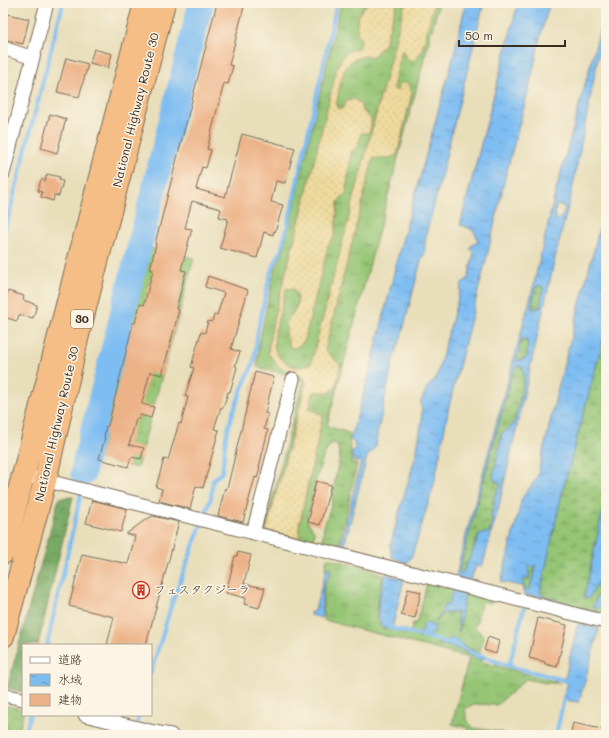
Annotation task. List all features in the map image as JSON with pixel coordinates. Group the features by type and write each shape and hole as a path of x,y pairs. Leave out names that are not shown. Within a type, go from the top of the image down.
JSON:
{"highway":[{"name":"National Highway Route 30","path":"3,553 145,3"},
{"name":"National Highway Route 30","path":"3,636 45,481 77,339 164,3"}],"street":[{"path":"3,174 47,3"},
{"path":"3,48 33,58"},
{"path":"252,534 293,379"},
{"path":"24,475 252,534 606,622"},
{"path":"3,695 22,699"},
{"path":"89,716 171,735"}],"green space":[{"path":"341,3 369,3 362,7 361,40 359,48 349,51 331,93 273,320 268,353 279,367 304,378 306,383 266,530 299,539 299,526 323,415 309,410 314,392 330,392 340,365 325,350 373,158 394,156 397,154 412,93 398,91 393,88 402,50 408,60 413,61 422,51 434,3 439,3 327,426 349,433 352,464 357,464 338,550 322,545 324,526 332,503 340,457 337,444 332,443 327,449 319,468 307,521 315,532 312,543 264,530 303,382 286,374 257,367 259,344 274,272 284,248"},
{"path":"397,3 405,3 311,363 303,367 293,366 279,357 275,350 274,344 276,329 286,289 291,287 297,296 295,309 287,321 304,342 328,246 335,234 338,202 346,193 351,152 357,147 361,132 369,133 367,114 354,100 347,101 343,108 339,109 336,104 342,78 349,64 355,59 373,56 384,45"},
{"path":"151,248 194,258 137,468 96,458"},
{"path":"541,284 543,288 540,308 532,310 536,287"},
{"path":"606,329 606,496 584,597 596,585 602,576 605,578 602,585 603,602 606,602 603,614 562,603 540,593 561,497"},
{"path":"522,339 526,339 528,356 518,361 517,356 520,352 519,348"},
{"path":"517,366 522,367 523,370 523,386 514,423 501,434 495,481 501,484 494,497 490,532 479,534 461,576 459,573 461,563 512,374"},
{"path":"73,497 38,644 22,644 22,692 7,688 59,498"},
{"path":"327,558 373,569 383,575 377,608 377,621 382,628 411,631 412,624 417,622 427,583 492,598 491,603 482,602 475,627 484,637 480,650 483,662 560,683 545,683 526,679 497,705 474,704 465,709 467,720 473,728 502,732 504,735 466,735 468,728 452,724 469,658 324,620 324,589 325,583 331,572 329,567 325,569","holes":["465,595 459,631 457,612 444,613 437,621 444,606","429,623 435,627 421,638 416,634 421,633","453,638 457,639 460,645 478,652 469,655 458,649 439,644"]},
{"path":"536,564 530,588 528,590 525,589 522,584 522,579 529,579 529,565"},
{"path":"3,705 22,709 23,716 18,735 3,735"}],"sand":[{"path":"369,3 397,3 384,45 373,56 355,59 349,64 342,78 336,105 339,109 343,108 347,101 354,99 360,104 362,110 372,120 369,133 361,133 358,147 351,152 346,193 338,202 335,234 328,246 304,342 295,348 290,347 286,327 287,321 293,313 298,300 295,291 292,288 286,289 276,329 274,344 275,350 281,359 296,367 303,367 311,363 405,3 434,3 422,51 414,61 408,60 402,50 393,88 398,91 400,83 409,83 412,93 397,155 373,159 325,350 340,365 336,387 330,392 314,392 309,409 323,415 299,526 299,539 266,531 306,383 304,378 279,367 268,353 273,320 298,227 337,68 345,54 359,48 361,40 357,30 357,25 359,15"}],"water":[{"path":"466,3 484,3 427,231 425,253 421,260 401,338 394,357 377,435 376,446 367,457 344,546 341,544 361,461 354,462 351,451 355,450 354,442 350,440 370,372 399,252 453,58"},
{"path":"518,3 547,3 549,5 449,406 434,485 412,556 407,563 392,557 390,547 416,455 422,419 421,401 427,387 436,379 462,283 468,279 474,252 470,249 472,245 478,242 476,235 472,230 460,225"},
{"path":"604,28 571,195 555,258 497,514 482,567 476,566 470,581 456,577 459,561 532,292 554,198 599,33","holes":["556,205 561,205 565,208 560,219 556,221","540,285 543,287 540,308 532,309 536,287","522,339 526,339 528,356 518,361 517,356 520,352 519,348","517,366 522,367 524,380 514,423 501,434 493,477 495,481 501,484 494,497 490,532 480,534 461,575 459,573 461,563 512,374"]},
{"path":"606,203 606,329 561,497 540,593 551,598 524,595 522,586 501,582 522,498 537,478 558,388","holes":["536,565 530,588 527,590 525,589 522,580 529,579 529,566 532,567"]},
{"path":"606,496 606,602 603,602 599,608 596,609 593,607 605,578 602,576 589,598 584,598"},
{"path":"329,568 331,572 327,577 322,594 322,618 310,615 310,612 314,613 326,570"},
{"path":"385,574 404,579 392,629 382,627 378,615 379,601"},
{"path":"453,591 465,595 459,632 457,612 444,613 434,623 441,614 444,605 449,603"},
{"path":"559,601 603,614 606,603 604,615 562,604"},
{"path":"426,623 435,627 434,633 421,638 414,636 421,633 423,625"},
{"path":"578,623 599,629 579,702 562,700 568,683 564,682"},
{"path":"453,638 457,639 460,643 478,654 481,660 474,658 460,650 437,644"}],"building":[{"path":"217,3 245,3 229,65 233,66 228,84 224,83 207,149 211,150 206,168 202,167 196,189 225,197 242,134 295,148 285,183 276,181 271,202 283,205 275,232 274,231 273,235 264,232 257,258 220,248 228,219 219,217 221,209 192,201 185,228 192,229 181,270 186,271 176,309 179,310 162,375 150,372 142,404 154,407 151,418 140,415 139,419 136,419 129,445 144,448 141,459 131,457 128,467 99,459 105,437 106,426 108,426 133,323 135,323 140,304 144,305 153,270 150,269 155,244"},
{"path":"3,13 29,19 23,44 3,39"},
{"path":"94,49 112,54 108,68 90,63"},
{"path":"66,58 88,64 79,97 57,92"},
{"path":"50,114 66,119 57,153 41,148"},
{"path":"47,174 60,177 59,180 63,181 59,196 54,195 53,201 41,197 42,192 38,191 41,179 45,181"},
{"path":"208,276 248,290 231,349 240,352 235,366 237,367 230,392 228,392 223,408 221,407 214,429 219,430 203,488 196,486 190,509 159,501 162,489 156,487 164,459 168,460 179,423 181,424 188,397 185,396 194,368 191,367 201,332 205,333 208,321 212,322 214,315 217,315 224,293 205,287"},
{"path":"8,291 24,296 23,300 37,305 33,318 19,315 17,321 3,317"},
{"path":"255,372 274,377 265,413 268,414 264,429 268,430 260,467 257,478 255,477 243,522 218,516 225,488 227,489"},
{"path":"316,481 331,485 320,525 308,522"},
{"path":"92,500 127,509 121,532 86,523"},
{"name":"フェスタクジーラ","path":"153,516 179,522 146,644 107,644 114,617 69,606 82,554 128,564 135,536 126,534"},
{"path":"238,552 251,555 244,584 265,588 259,608 244,604 246,598 226,593 235,556 237,556"},
{"path":"408,589 421,592 415,618 401,615"},
{"path":"538,618 567,625 557,667 529,658"},
{"path":"488,637 499,641 496,654 484,650"},
{"path":"573,723 606,730 606,735 570,735"}],"waterway":[{"path":"3,238 63,3"},
{"path":"83,474 85,461 201,3"},
{"path":"152,670 172,603 211,498 213,480 222,472 226,436 232,415 254,362 258,329 271,271 281,250 288,224 337,3"},
{"path":"47,644 80,498 83,474"},
{"path":"509,666 524,608"},
{"path":"388,627 449,643"},
{"path":"476,654 509,666 568,681"},
{"path":"556,735 564,699"},
{"path":"25,735 30,716"},
{"path":"137,722 139,716"}],"place":[{"name":"フェスタクジーラ","path":"141,590"}]}
